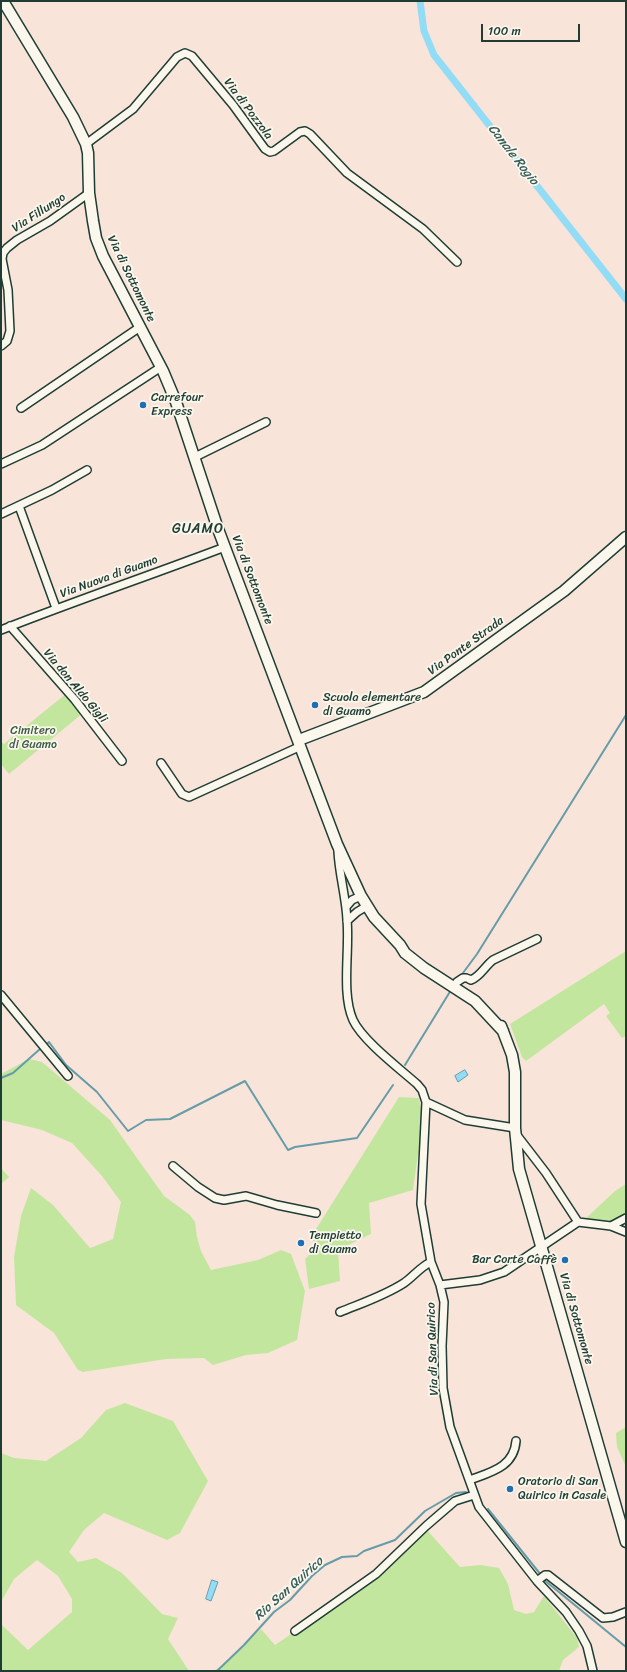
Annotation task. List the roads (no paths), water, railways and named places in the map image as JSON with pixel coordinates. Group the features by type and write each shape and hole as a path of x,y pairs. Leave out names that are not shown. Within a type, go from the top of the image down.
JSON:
{"main road":[{"name":"Via di Sottomonte","path":"3,1 73,117 86,144 88,153 89,193 96,238 103,256 140,327 176,402 225,547 338,845 361,896 381,926 400,945 405,953 420,965 475,1001 503,1032"},
{"name":"Via Ponte Strada","path":"300,743 424,692 564,590 626,537"},
{"name":"Via di Sottomonte","path":"400,945 464,980 498,1019 512,1055 515,1072 516,1131 519,1169 626,1542"}],"street":[{"name":"Via di Pozzola","path":"86,144 133,109 177,57 186,53 192,56 233,105 264,149 270,152 274,151 300,132 305,131 310,134 347,173 423,229 457,262"},
{"name":"Via Fillungo","path":"1,346 7,341 10,331 8,290 2,259 3,254 7,248 17,240 50,221 89,193"},
{"path":"21,408 140,327"},
{"path":"1,464 42,445 160,367"},
{"path":"195,458 266,422"},
{"path":"1,514 52,490 87,470"},
{"path":"19,506 56,608"},
{"name":"Via Nuova di Guamo","path":"1,630 56,608 111,590 225,547"},
{"name":"Via don Aldo Gigli","path":"10,626 75,700 122,760"},
{"path":"161,763 182,794 189,797 300,743"},
{"name":"Via di San Quirico","path":"338,845 348,921 348,999 353,1020 358,1029 380,1052 417,1084 422,1090 426,1102 421,1204 431,1262 440,1285 444,1302 442,1346 443,1388 450,1427 470,1480 474,1495 480,1507 540,1578 566,1612 587,1646 593,1671"},
{"path":"346,907 352,900 361,896"},
{"path":"348,921 357,912 367,906"},
{"path":"464,980 476,978 487,964 493,960 537,939"},
{"path":"1,995 68,1076"},
{"path":"426,1102 465,1120 516,1131 578,1222"},
{"path":"173,1166 215,1198 224,1200 246,1196 284,1207 316,1213"},
{"path":"611,1226 626,1218"},
{"path":"440,1285 480,1280 493,1277 504,1272 578,1222 611,1226 626,1232"},
{"path":"340,1312 388,1293 406,1282 426,1264 431,1262"},
{"path":"470,1480 498,1469 510,1459 515,1448 516,1441"},
{"path":"294,1631 376,1574 426,1526 455,1501 474,1495"},
{"path":"540,1578 548,1575 603,1618 613,1617 626,1612"}],"water":[{"path":"465,1070 468,1075 458,1082 455,1076"},
{"path":"212,1580 218,1582 211,1601 206,1599"}],"waterway":[{"name":"Canale Rogio","path":"420,1 424,31 434,55 626,299"},
{"path":"460,977 477,954 626,715"},
{"path":"405,1065 451,990"},
{"path":"48,1043 49,1042 66,1065 97,1092 128,1131 146,1120 170,1119 245,1081 288,1150 295,1147 357,1138 393,1085"},
{"path":"1,1078 13,1073 40,1049"},
{"name":"Rio San Quirico","path":"217,1671 244,1645 274,1612 290,1600 312,1576 325,1565 342,1557 357,1556 364,1551 395,1540 425,1511 456,1493 466,1492"},
{"name":"Rio San Quirico","path":"488,1509 541,1575"},
{"name":"Rio San Quirico","path":"543,1579 626,1647"}],"place":[{"name":"Carrefour Express","path":"143,405"},
{"name":"Scuola elementare di Guamo","path":"315,705"},
{"name":"Tempietto di Guamo","path":"301,1243"},
{"name":"Bar Corte Caffè","path":"565,1260"},
{"name":"Oratorio di San Quirico in Casale","path":"510,1489"}],"district":[{"name":"GUAMO","path":"198,529"}],"park label":[{"name":"Cimitero di Guamo","path":"33,738"}]}
